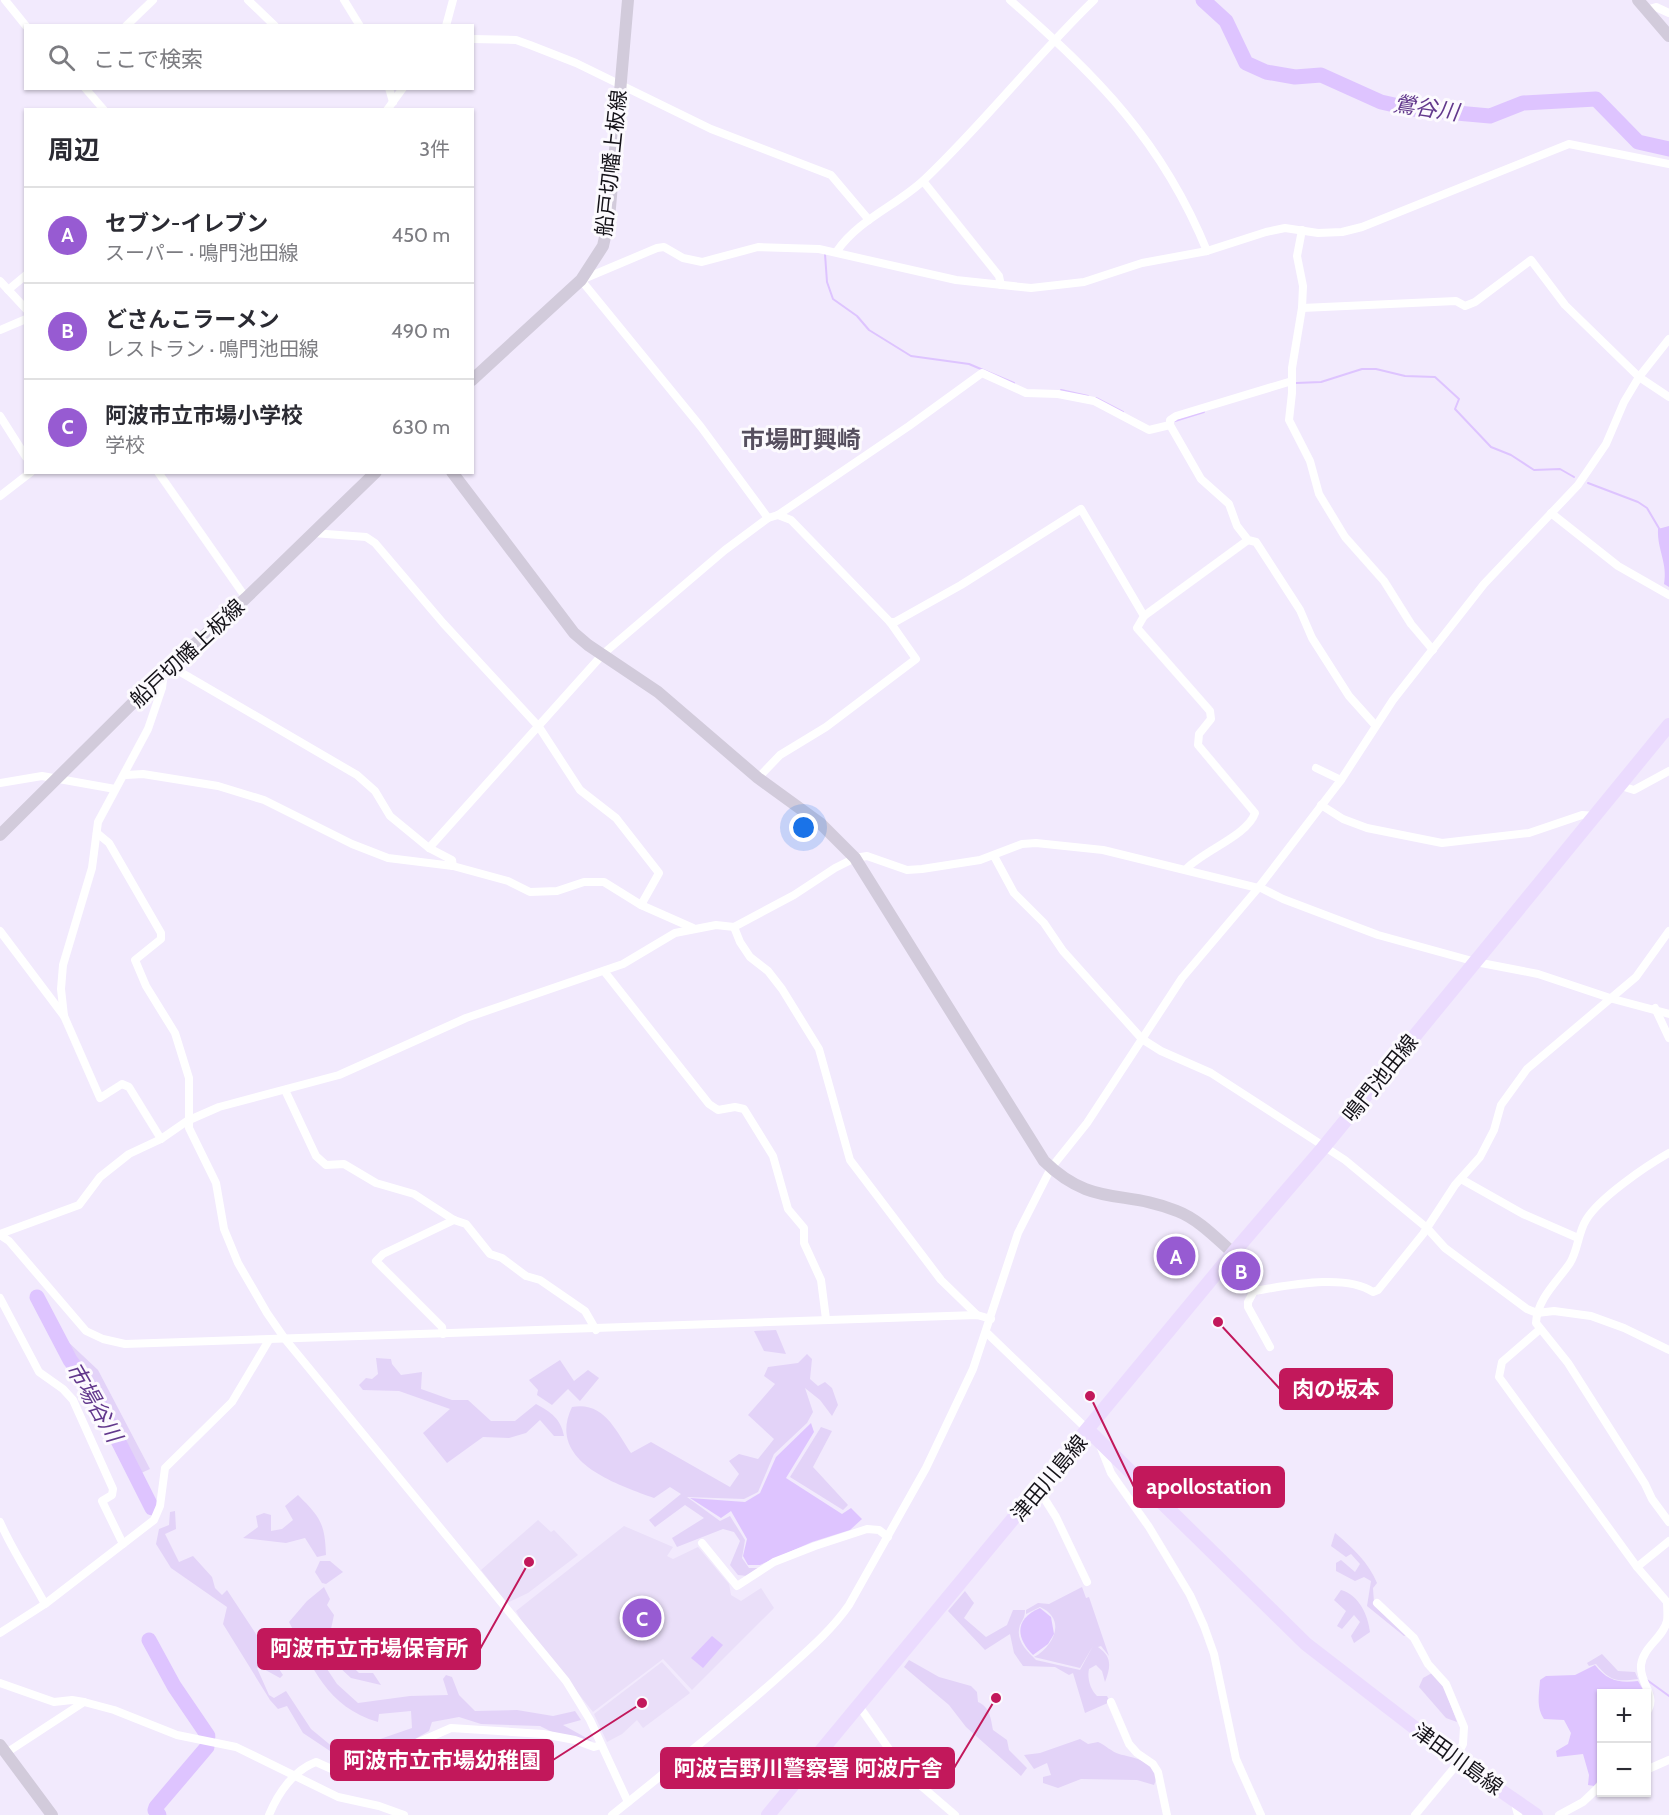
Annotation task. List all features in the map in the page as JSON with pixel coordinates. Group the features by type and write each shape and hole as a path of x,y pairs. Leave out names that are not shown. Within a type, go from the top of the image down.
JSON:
{"main road":[{"name":"鳴門池田線","path":"1088,1430 1621,786 1669,724"},
{"name":"津田川島線","path":"768,1815 1088,1430 1306,1644 1457,1760 1536,1815"}],"street":[{"path":"5,0 24,24"},
{"path":"128,24 153,0"},
{"path":"249,0 273,24"},
{"path":"344,0 359,24"},
{"path":"447,24 453,0"},
{"name":"船戸切幡上板線","path":"474,379 581,280 603,246 609,219 628,0"},
{"path":"1010,0 1054,39 1126,112 1152,145 1190,209 1207,251"},
{"path":"837,251 869,220 922,181 989,115 1054,39 1094,0"},
{"path":"1642,5 1656,7 1669,13"},
{"path":"1642,5 1669,36"},
{"path":"474,39 516,40 576,63 711,129 831,175 841,184 869,220"},
{"path":"88,90 102,108"},
{"path":"389,90 390,106"},
{"path":"390,106 402,90"},
{"path":"768,518 701,427 581,280 645,250 664,247 683,258 702,262 758,248 785,246 837,251 956,280 1031,288 1084,282 1142,263 1207,251 1285,228 1318,233 1342,232 1362,227 1569,144 1669,164"},
{"path":"922,181 999,276 1001,285"},
{"path":"1302,230 1297,256 1303,286 1302,308 1295,340 1288,420 1310,461 1318,494 1345,537 1384,580 1411,624 1433,650"},
{"path":"1302,308 1456,301 1465,306 1475,302 1531,261 1565,305 1639,377 1669,397"},
{"path":"8,290 24,277"},
{"path":"0,281 24,307"},
{"path":"0,330 24,320"},
{"path":"612,1815 726,1723 836,1624 926,1468 987,1333 1018,1233 1051,1168 1087,1123 1196,959 1258,887 1341,780 1375,725 1504,561 1578,485 1594,463 1639,377 1669,339"},
{"path":"429,848 603,654 725,550 768,518 778,515 982,373 1026,393 1058,394 1094,401 1149,430 1170,423 1176,416 1292,381"},
{"path":"0,416 24,454"},
{"path":"1170,423 1200,479 1229,504 1237,526 1248,540 1257,542 1300,610 1312,638 1349,696 1375,725"},
{"path":"0,496 28,474"},
{"path":"159,474 246,598"},
{"name":"船戸切幡上板線","path":"0,835 167,669 246,598 374,474"},
{"path":"454,474 563,620 588,645 658,692 758,778 820,823 855,858 1038,1153 1051,1168 1081,1189 1102,1196 1151,1203 1178,1211 1233,1253"},
{"path":"890,622 895,622 961,585 1081,509 1144,616"},
{"path":"1551,513 1618,566 1669,595"},
{"path":"758,778 780,755 826,727 916,659 890,622 791,520 778,515"},
{"path":"313,533 366,537 375,543 443,622 539,727 580,790 616,818 659,873 641,905"},
{"path":"1186,869 1196,858 1237,833 1253,820 1255,813 1198,745 1199,734 1211,719 1210,711 1137,628 1144,616 1248,540"},
{"path":"64,1016 61,989 63,965 92,868 98,822 115,789 126,775 148,729 167,669 357,775 375,791 390,816 429,848 452,860 453,866"},
{"path":"1316,768 1341,780"},
{"path":"1621,786 1634,790 1669,771"},
{"path":"126,775 143,774 218,786 264,800 352,844 388,858 453,866 507,881 530,892 541,893 584,882 604,882 641,905 693,928"},
{"path":"0,783 42,776 115,789"},
{"path":"1321,805 1343,819 1367,828 1442,843 1528,833 1582,815 1596,816"},
{"path":"97,833 109,843 161,933 161,939 135,960 150,992 175,1033 189,1078 187,1121 216,1183 224,1229 238,1263 285,1339 566,1681 590,1720 628,1802"},
{"path":"0,1235 79,1204 100,1177 129,1154 161,1139 187,1121 219,1107 339,1075 466,1018 623,964 675,933 716,925 734,927 794,895 835,868 855,858 867,856 906,870 994,856 1012,847 1036,843 1103,850 1258,887 1283,899 1378,935 1476,962 1538,974 1613,999 1655,1008 1669,1014"},
{"path":"994,856 1014,893 1044,924 1063,951 1142,1039 1161,1051 1211,1072 1323,1148 1345,1160 1427,1228 1446,1248 1527,1309 1537,1313 1554,1311 1591,1316 1624,1328 1669,1350"},
{"path":"734,927 750,957 768,971 782,988 819,1049 850,1160 941,1280 977,1315"},
{"path":"0,931 64,1016 100,1098 122,1084 129,1087 161,1139"},
{"path":"1270,1347 1248,1307 1254,1291 1313,1282 1365,1287 1373,1292 1378,1290 1480,1157 1494,1130 1501,1105 1527,1069 1613,999 1636,977 1669,931"},
{"path":"604,971 709,1104 718,1110 735,1107 744,1109 762,1136 773,1156 788,1209 804,1228 804,1243 822,1280 826,1319"},
{"path":"1655,1008 1669,1038"},
{"path":"285,1090 316,1156 326,1165 344,1164 376,1183 414,1194 454,1220 466,1224 490,1254 502,1258 526,1276 540,1280 585,1311 596,1330"},
{"path":"1669,1153 1635,1175 1586,1219 1572,1260 1546,1295 1537,1313 1539,1329 1568,1363 1645,1484 1652,1499 1669,1522"},
{"path":"1461,1179 1523,1214 1578,1238"},
{"path":"443,1334 442,1327 376,1261 383,1254 454,1220"},
{"path":"0,1235 9,1241 86,1331 103,1339 125,1344 596,1330 826,1319 977,1315 991,1319"},
{"path":"0,1298 39,1372 63,1389 73,1400 113,1489 112,1495 102,1501 123,1544"},
{"path":"1539,1329 1502,1362 1499,1377 1637,1567 1667,1602 1667,1621 1643,1655 1643,1680 1648,1689"},
{"path":"987,1333 1088,1430"},
{"path":"0,1633 45,1604 154,1520 160,1506 165,1468 232,1402 269,1340"},
{"path":"1099,1440 1100,1449 1111,1473 1184,1585 1204,1626 1214,1654 1236,1759 1261,1815"},
{"path":"1039,1490 1056,1517 1087,1582"},
{"path":"0,1522 7,1542 19,1556 45,1604"},
{"path":"702,1543 737,1586 774,1562 867,1529 879,1530 888,1537"},
{"path":"1637,1567 1669,1541"},
{"path":"1377,1603 1414,1638 1428,1664 1446,1684 1464,1727 1457,1760 1415,1815"},
{"path":"0,1683 54,1702 72,1700 84,1702 114,1710 177,1735 236,1747 338,1797 379,1806 404,1815"},
{"path":"52,1815 3,1749 84,1702"},
{"path":"1111,1702 1129,1744 1153,1764 1158,1772 1167,1815"},
{"path":"859,1706 904,1773 955,1815"},
{"path":"269,1815 293,1776 316,1762 336,1772 350,1772 451,1728 543,1734 575,1740 594,1747 601,1745"},
{"path":"1651,1768 1669,1760"},
{"path":"1559,1815 1582,1802 1597,1788"},
{"path":"1514,1799 1518,1815"}],"shaded area":[{"path":"1669,526 1669,587 1664,584 1665,570 1658,529"},
{"path":"776,1330 786,1354 764,1351 754,1331"},
{"path":"65,1339 98,1370 150,1469 139,1474 97,1390 73,1360 63,1341"},
{"path":"807,1354 812,1359 810,1379 818,1386 825,1382 832,1388 838,1405 832,1416 820,1400 805,1388 813,1412 807,1423 774,1454 758,1492 744,1499 687,1497 720,1521 730,1516 745,1540 742,1558 749,1568 760,1568 747,1576 738,1575 730,1565 740,1541 734,1532 723,1529 677,1547 672,1538 704,1518 685,1505 655,1527 649,1520 681,1494 670,1487 654,1498 621,1485 589,1468 576,1456 568,1442 566,1426 572,1407 583,1406 601,1413 614,1427 631,1453 651,1442 730,1487 739,1474 729,1461 739,1454 758,1459 774,1439 748,1415 775,1384 764,1376 768,1367 798,1363"},
{"path":"376,1358 391,1359 392,1364 401,1375 422,1372 421,1389 452,1400 468,1400 491,1421 515,1421 536,1404 554,1417 564,1436 554,1436 540,1420 526,1433 509,1438 483,1437 447,1463 423,1433 450,1409 399,1391 363,1390 359,1385 366,1378 372,1379 378,1374"},
{"path":"560,1360 574,1381 588,1370 599,1378 580,1401 568,1389 552,1405 537,1395 538,1390 529,1380"},
{"path":"811,1423 814,1432 786,1478 842,1514 851,1508 862,1519 850,1530 812,1542 760,1565 748,1565 743,1556 747,1539 731,1511 721,1518 690,1498 745,1502 760,1493 776,1457"},
{"path":"821,1427 832,1431 813,1467 848,1505 843,1510 790,1477"},
{"path":"298,1495 320,1521 326,1555 317,1557 305,1538 286,1543 243,1538 258,1527 256,1516 264,1513 271,1515 271,1531 282,1529 293,1520 285,1506"},
{"path":"175,1511 176,1529 165,1534 179,1562 193,1556 212,1577 215,1588 222,1595 227,1590 283,1675 280,1678 260,1667 257,1668 269,1695 274,1698 286,1691 311,1729 334,1748 330,1751 303,1733 287,1706 278,1709 270,1700 223,1624 227,1607 171,1568 156,1544 159,1529 169,1525 170,1512"},
{"path":"538,1520 551,1532 554,1530 578,1555 528,1593 507,1603 481,1570"},
{"path":"624,1526 673,1547 667,1556 673,1559 698,1547 729,1584 731,1595 741,1601 761,1588 774,1608 692,1690 663,1659 593,1712 523,1624 516,1611"},
{"path":"1335,1533 1359,1556 1374,1576 1377,1583 1373,1588 1374,1603 1407,1635 1404,1636 1367,1606 1371,1581 1364,1577 1355,1581 1336,1571 1336,1563 1341,1560 1355,1572 1360,1564 1351,1554 1346,1557 1331,1546"},
{"path":"320,1561 330,1561 343,1572 326,1584 322,1583 315,1572"},
{"path":"324,1587 330,1599 327,1605 334,1615 331,1629 348,1662 359,1673 373,1673 381,1685 351,1678 338,1666 314,1636 309,1642 337,1684 358,1703 410,1696 448,1695 443,1679 446,1675 452,1677 459,1695 475,1711 517,1710 553,1716 575,1711 581,1720 563,1725 592,1741 552,1732 540,1726 481,1724 459,1717 432,1722 429,1731 408,1743 350,1764 357,1747 412,1728 411,1711 379,1714 378,1722 346,1706 333,1696 323,1683 289,1622 307,1601"},
{"path":"1082,1587 1086,1598 1089,1597 1109,1656 1101,1646 1098,1647 1106,1654 1109,1662 1105,1682 1102,1671 1096,1665 1089,1669 1088,1676 1097,1696 1107,1696 1110,1702 1085,1713 1073,1673 1069,1675 1055,1667 1023,1666 1014,1653 1010,1634 985,1650 948,1611 965,1591 974,1603 964,1618 986,1637 1007,1625 1013,1610 1025,1610 1019,1630 1020,1640 1036,1660 1080,1670 1093,1646 1080,1668 1034,1657 1052,1640 1055,1625 1048,1612 1040,1607 1026,1614 1026,1610 1038,1603 1049,1604"},
{"path":"1341,1590 1353,1596 1362,1606 1369,1626 1370,1632 1354,1643 1351,1636 1360,1622 1354,1615 1342,1629 1337,1626 1346,1611 1334,1600"},
{"path":"1040,1608 1051,1617 1054,1634 1048,1644 1033,1655 1023,1642 1020,1629 1026,1618"},
{"path":"712,1636 723,1645 703,1668 691,1658"},
{"path":"1602,1654 1618,1671 1635,1672 1638,1679 1614,1679 1605,1674 1596,1664 1589,1666 1587,1663"},
{"path":"909,1660 939,1677 971,1686 977,1692 978,1702 987,1710 993,1730 1007,1740 1009,1750 1027,1768 1021,1776 966,1727 949,1705 904,1667"},
{"path":"662,1662 690,1693 643,1728 637,1720 622,1734 607,1742 594,1714"},
{"path":"1595,1665 1609,1678 1625,1682 1638,1681 1643,1689 1597,1689 1597,1782 1594,1786 1588,1785 1589,1775 1583,1754 1557,1757 1556,1751 1568,1744 1571,1733 1564,1720 1544,1719 1540,1710 1540,1680 1546,1676 1575,1675"},
{"path":"1432,1673 1444,1687 1457,1722 1446,1718 1419,1687 1423,1678"},
{"path":"1080,1739 1088,1744 1098,1742 1116,1753 1146,1762 1155,1771 1154,1785 1137,1780 1081,1779 1058,1788 1043,1783 1043,1777 1051,1775 1047,1763 1034,1769 1024,1755 1040,1753"}],"waterway":[{"name":"鶯谷川","path":"1203,0 1226,21 1246,63 1266,72 1295,77 1321,75 1381,102 1412,109 1490,116 1523,103 1596,99 1638,142 1669,149"},
{"path":"825,254 827,282 833,299 857,316 869,330 911,356 969,364 1014,383"},
{"path":"1296,383 1321,382 1362,369 1376,369 1405,376 1435,377 1459,399 1455,409 1491,447 1511,455 1534,470 1560,469 1574,477"},
{"path":"1061,390 1088,396"},
{"path":"1096,398 1123,412"},
{"path":"1175,421 1204,412"},
{"path":"1588,483 1638,502 1647,508 1660,530"},
{"name":"市場谷川","path":"37,1297 70,1360 93,1391 152,1508"},
{"name":"市場谷川","path":"149,1640 174,1686 208,1736"},
{"path":"1647,1680 1669,1696"},
{"name":"市場谷川","path":"159,1815 155,1810 156,1807 207,1747"}],"place":[{"name":"セブン-イレブン","path":"1176,1256"},
{"name":"どさんこラーメン","path":"1241,1271"},
{"name":"肉の坂本","path":"1218,1322"},
{"name":"apollostation","path":"1090,1396"},
{"name":"阿波市立市場保育所","path":"529,1562"},
{"name":"阿波市立市場小学校","path":"642,1618"},
{"name":"阿波吉野川警察署 阿波庁舎","path":"996,1698"},
{"name":"阿波市立市場幼稚園","path":"642,1703"}],"district":[{"name":"市場町興崎","path":"801,439"}]}
